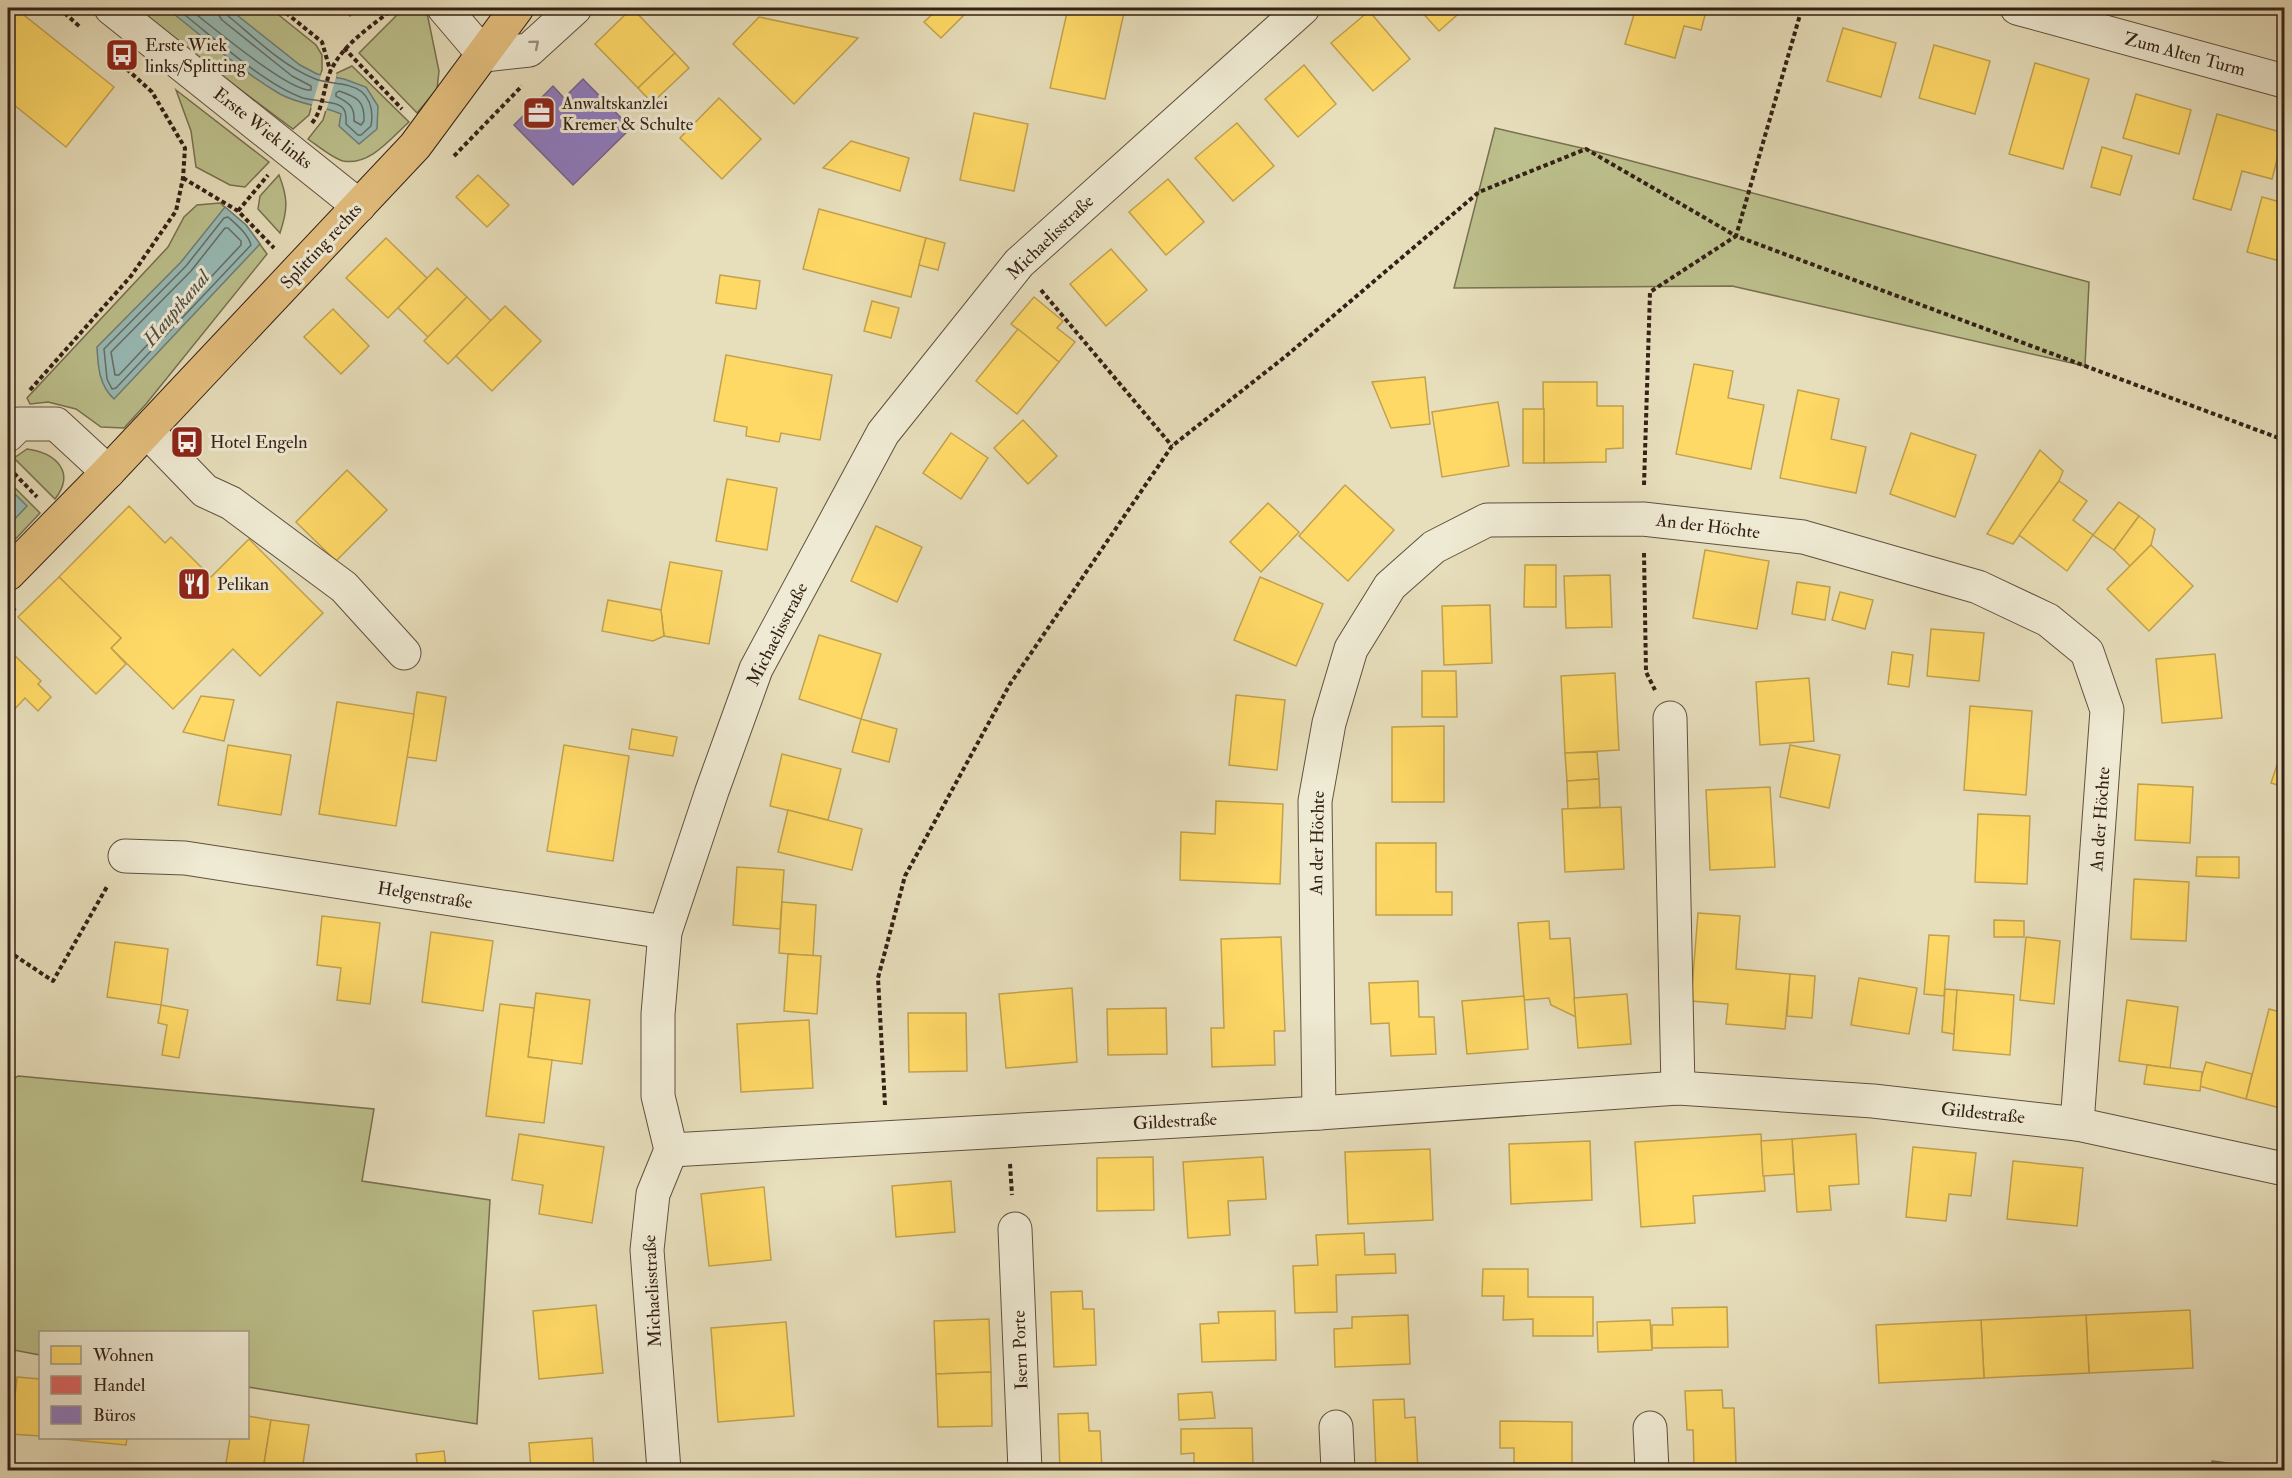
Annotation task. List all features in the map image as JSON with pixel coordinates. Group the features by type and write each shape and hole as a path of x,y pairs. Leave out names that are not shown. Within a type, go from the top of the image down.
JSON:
{"main road":[{"name":"Splitting rechts","path":"8,574 147,431 425,133 517,8"}],"street":[{"name":"Erste Wiek links","path":"111,8 359,206"},
{"path":"444,8 484,55 529,50 575,8"},
{"name":"Michaelisstraße","path":"664,1470 647,1250 653,1194 671,1150 658,1096 658,1014 665,932 756,669 883,433 1018,262 1303,8"},
{"name":"Zum Alten Turm","path":"2017,8 2284,81"},
{"path":"13,430 56,424 108,471"},
{"path":"147,431 206,491 231,503 344,587 404,653"},
{"name":"An der Höchte","path":"1319,1113 1315,801 1329,723 1351,649 1390,586 1434,547 1487,520 1643,519 1803,537 1978,587 2048,620 2087,652 2107,710 2078,1124"},
{"path":"1670,718 1678,1088"},
{"name":"Helgenstraße","path":"125,856 185,858 665,932"},
{"name":"Gildestraße","path":"671,1150 1319,1113 1678,1088 1872,1101 2078,1124 2284,1169"},
{"name":"Isern Porte","path":"1015,1229 1024,1470"},
{"path":"1336,1427 1338,1470"},
{"path":"1650,1428 1652,1470"}],"path":[{"path":"59,8 84,31"},
{"path":"280,8 321,42 330,71"},
{"path":"317,117 330,71 344,48 394,8"},
{"path":"1670,718 1646,672 1643,519 1650,292 1736,236 1802,8"},
{"path":"344,48 425,133"},
{"path":"13,430 23,398 131,276 176,211 183,177 185,148 152,92 118,61"},
{"path":"887,1137 878,978 905,876 1010,684 1172,446 1286,356 1479,192 1586,149 1736,236 2284,440"},
{"path":"183,177 238,211 257,228"},
{"path":"1018,262 1172,446"},
{"path":"8,951 53,981 125,856"},
{"path":"1008,1130 1015,1229"}],"green space":[{"path":"130,8 270,8 316,45 322,55 322,70 309,115 293,129"},
{"path":"404,8 426,8 439,71 437,89 417,113 359,53"},
{"path":"352,66 409,122 371,155 353,161 343,161 330,155 308,139 323,120 337,73"},
{"path":"176,90 269,162 245,187 230,185 196,167 191,131"},
{"path":"1495,128 1586,149 2089,282 2085,366 1732,286 1454,288"},
{"path":"279,175 286,204 280,233 258,209 260,196"},
{"path":"220,203 246,225 267,254 124,428 101,427 76,409 48,402 30,404 27,398 168,247 184,217 197,205"},
{"path":"27,449 47,455 60,465 64,480 55,499 14,458"},
{"path":"8,481 40,513 8,547"},
{"path":"18,1076 374,1109 362,1181 490,1200 477,1424 249,1387 249,1331 39,1331 39,1355 8,1349 8,1083"}],"water":[{"path":"166,8 228,8 300,65 317,74 344,79 366,87 378,106 377,129 359,144 339,126 341,114 295,100 265,85"},
{"name":"Hauptkanal","path":"225,207 246,225 260,244 114,399 102,382 97,347 181,262"},
{"path":"15,494 27,506 8,526 8,495"}],"pier":[{"path":"322,72 337,74 326,111 311,108"}],"building: Wohnen":[{"path":"8,8 15,8 114,87 66,147 8,100"},
{"path":"632,8 675,53 638,88 595,44"},
{"path":"939,8 971,8 941,38 924,22"},
{"path":"1068,8 1125,8 1105,99 1050,88"},
{"path":"1418,8 1465,8 1439,31"},
{"path":"1636,8 1707,8 1701,30 1684,26 1675,58 1625,44"},
{"path":"1369,11 1410,59 1373,91 1331,43"},
{"path":"759,17 858,38 794,104 733,44"},
{"path":"1843,28 1896,43 1881,97 1827,81"},
{"path":"1934,45 1990,61 1975,114 1919,98"},
{"path":"675,53 689,68 652,103 638,88"},
{"path":"2035,63 2089,79 2063,169 2009,154"},
{"path":"1304,65 1336,104 1298,137 1265,99"},
{"path":"2136,94 2191,110 2179,154 2123,138"},
{"path":"719,98 761,139 722,179 680,138"},
{"path":"974,113 1028,124 1014,191 960,180"},
{"path":"2217,114 2284,133 2272,179 2242,171 2231,210 2193,199"},
{"path":"1237,123 1274,166 1233,201 1195,158"},
{"path":"851,141 909,158 900,191 823,168"},
{"path":"2102,147 2132,156 2120,195 2091,187"},
{"path":"478,175 509,205 487,227 456,197"},
{"path":"1168,179 1204,222 1166,255 1129,212"},
{"path":"2262,197 2284,203 2283,262 2247,252"},
{"path":"819,209 926,238 911,297 803,269"},
{"path":"386,238 427,278 388,318 346,278"},
{"path":"926,238 945,243 938,270 919,265"},
{"path":"1111,249 1147,290 1106,326 1070,284"},
{"path":"437,268 467,297 428,337 398,308"},
{"path":"720,275 760,281 756,309 716,303"},
{"path":"467,297 491,321 448,364 424,341"},
{"path":"1034,297 1063,321 1057,328 1075,342 1059,362 1011,324"},
{"path":"872,301 899,308 891,338 864,331"},
{"path":"505,306 541,341 492,391 456,356"},
{"path":"333,309 369,346 341,374 304,337"},
{"path":"1018,329 1059,362 1017,414 976,381"},
{"path":"726,355 832,375 820,440 781,433 779,442 746,436 747,427 714,421"},
{"path":"1694,364 1733,371 1728,398 1764,405 1751,469 1676,454"},
{"path":"1425,377 1430,424 1391,428 1372,382"},
{"path":"1543,382 1597,382 1597,406 1623,406 1623,448 1606,449 1606,462 1544,463"},
{"path":"1798,390 1839,399 1831,439 1866,447 1856,493 1780,478"},
{"path":"1498,402 1509,466 1442,477 1432,412"},
{"path":"1523,409 1544,409 1544,463 1523,463"},
{"path":"1023,420 1057,456 1028,484 994,448"},
{"path":"951,433 988,458 961,499 923,473"},
{"path":"1911,433 1976,455 1955,517 1890,494"},
{"path":"2040,450 2063,471 2059,481 2013,544 1987,534"},
{"path":"347,470 387,510 336,561 296,522"},
{"path":"727,479 777,488 767,550 716,541"},
{"path":"2059,481 2087,501 2073,520 2093,535 2067,571 2019,535"},
{"path":"1345,485 1394,530 1348,581 1299,536"},
{"path":"2119,502 2139,516 2114,550 2093,535"},
{"path":"1268,503 1299,532 1261,572 1230,542"},
{"path":"129,506 165,543 171,537 211,577 249,539 323,613 260,676 233,649 173,709 111,648 121,638 59,577"},
{"path":"2139,516 2155,529 2151,545 2130,566 2114,550"},
{"path":"876,526 922,547 897,602 851,581"},
{"path":"2151,545 2193,586 2149,631 2107,589"},
{"path":"1705,550 1769,561 1757,629 1693,618"},
{"path":"670,562 722,571 709,644 664,636 661,610"},
{"path":"1525,565 1556,565 1556,607 1524,607"},
{"path":"1610,575 1612,627 1566,628 1564,576"},
{"path":"59,577 121,638 111,648 126,664 96,694 18,617"},
{"path":"1260,577 1323,604 1296,666 1234,640"},
{"path":"1797,582 1830,587 1825,620 1792,614"},
{"path":"1840,592 1873,600 1865,629 1832,620"},
{"path":"608,600 661,610 664,636 653,641 602,631"},
{"path":"1490,605 1492,663 1444,665 1442,606"},
{"path":"1931,629 1984,633 1979,681 1927,676"},
{"path":"819,635 881,654 861,719 799,699"},
{"path":"8,649 41,681 38,684 51,697 38,711 25,698 8,716"},
{"path":"1892,652 1913,655 1909,687 1888,684"},
{"path":"2215,654 2222,718 2162,723 2156,659"},
{"path":"1422,671 1456,671 1457,717 1422,717"},
{"path":"1615,673 1619,750 1565,753 1561,676"},
{"path":"1809,678 1814,741 1760,745 1756,682"},
{"path":"417,692 446,697 436,761 407,757"},
{"path":"1236,695 1285,700 1277,770 1229,765"},
{"path":"201,696 234,700 224,741 183,732"},
{"path":"337,702 414,714 396,826 319,814"},
{"path":"1970,706 2032,711 2026,795 1964,790"},
{"path":"861,719 897,729 889,762 852,752"},
{"path":"1444,726 1444,802 1392,802 1392,727"},
{"path":"632,729 677,737 673,756 629,749"},
{"path":"2284,742 2284,761 2279,759"},
{"path":"228,745 291,755 281,815 218,805"},
{"path":"564,745 629,756 613,861 547,851"},
{"path":"1790,745 1840,755 1829,808 1780,797"},
{"path":"1597,752 1599,779 1567,781 1565,753"},
{"path":"782,754 841,769 828,820 770,806"},
{"path":"2279,759 2284,761 2284,787 2271,783"},
{"path":"1599,779 1600,807 1568,809 1567,781"},
{"path":"2138,784 2193,787 2190,843 2135,840"},
{"path":"1770,787 1775,867 1710,870 1706,790"},
{"path":"1216,801 1283,804 1280,884 1180,880 1181,832 1215,834"},
{"path":"1621,807 1624,869 1565,872 1562,809"},
{"path":"788,810 862,829 852,870 778,852"},
{"path":"1978,814 2030,816 2027,884 1975,882"},
{"path":"1376,843 1436,843 1436,892 1452,892 1452,915 1376,915"},
{"path":"2197,857 2239,857 2239,878 2196,876"},
{"path":"737,867 784,870 780,929 733,925"},
{"path":"2134,879 2189,882 2186,941 2131,939"},
{"path":"782,902 816,905 813,956 779,953"},
{"path":"1698,913 1740,916 1736,969 1790,974 1785,1029 1726,1024 1728,1004 1691,1001"},
{"path":"322,916 380,923 370,1004 337,1000 341,968 317,965"},
{"path":"1994,920 2024,921 2024,937 1994,937"},
{"path":"1549,921 1550,939 1570,938 1576,1017 1551,1005 1549,998 1524,1000 1518,923"},
{"path":"431,932 493,941 483,1011 422,1002"},
{"path":"1929,935 1949,936 1944,996 1924,994"},
{"path":"1281,937 1285,1031 1274,1031 1275,1065 1212,1067 1211,1028 1224,1028 1221,939"},
{"path":"2026,937 2060,941 2054,1004 2020,1000"},
{"path":"115,942 168,949 161,1005 107,997"},
{"path":"788,954 821,956 817,1014 784,1011"},
{"path":"1790,974 1815,976 1812,1018 1787,1016"},
{"path":"1859,978 1917,988 1909,1034 1851,1025"},
{"path":"1418,981 1419,1017 1434,1017 1436,1054 1391,1056 1389,1023 1371,1024 1369,983"},
{"path":"1072,988 1077,1062 1006,1068 999,994"},
{"path":"1945,989 1957,990 1954,1034 1942,1032"},
{"path":"1957,990 2014,995 2010,1055 1953,1050"},
{"path":"536,993 590,1000 582,1064 528,1057"},
{"path":"1627,994 1631,1044 1578,1048 1574,998"},
{"path":"1524,996 1528,1049 1467,1054 1462,1001"},
{"path":"2127,1000 2178,1007 2170,1068 2119,1061"},
{"path":"500,1004 534,1008 528,1057 552,1060 544,1123 486,1116"},
{"path":"161,1005 188,1010 179,1058 162,1055 167,1025 158,1023"},
{"path":"1166,1008 1167,1054 1108,1055 1107,1009"},
{"path":"2269,1009 2284,1013 2284,1109 2246,1099"},
{"path":"908,1013 966,1013 967,1071 909,1072"},
{"path":"809,1020 813,1088 741,1092 737,1024"},
{"path":"2206,1062 2252,1074 2246,1099 2199,1086"},
{"path":"2147,1065 2202,1072 2200,1091 2144,1084"},
{"path":"519,1134 604,1147 592,1223 539,1214 543,1185 512,1180"},
{"path":"1761,1134 1765,1191 1693,1196 1695,1223 1641,1227 1635,1142"},
{"path":"1856,1134 1859,1184 1829,1186 1831,1210 1797,1212 1792,1139"},
{"path":"1792,1139 1794,1174 1763,1176 1761,1141"},
{"path":"1590,1141 1592,1200 1511,1204 1509,1144"},
{"path":"1913,1147 1976,1153 1971,1196 1949,1194 1946,1221 1906,1217"},
{"path":"1430,1149 1433,1220 1348,1224 1345,1152"},
{"path":"1153,1157 1154,1210 1097,1211 1097,1158"},
{"path":"1263,1157 1266,1199 1228,1201 1230,1235 1188,1238 1183,1162"},
{"path":"2013,1161 2083,1168 2077,1226 2007,1219"},
{"path":"951,1181 955,1232 896,1237 892,1186"},
{"path":"764,1187 771,1260 709,1266 701,1194"},
{"path":"1364,1233 1365,1255 1395,1254 1396,1273 1336,1275 1337,1312 1295,1313 1293,1266 1318,1265 1316,1235"},
{"path":"1483,1269 1528,1269 1528,1297 1593,1297 1593,1336 1533,1336 1533,1319 1503,1320 1504,1296 1482,1296"},
{"path":"1082,1291 1083,1309 1094,1309 1096,1365 1054,1367 1051,1292"},
{"path":"596,1305 603,1373 539,1379 533,1311"},
{"path":"1727,1307 1728,1347 1652,1348 1652,1325 1673,1325 1672,1308"},
{"path":"2190,1310 2193,1368 2089,1373 2086,1315"},
{"path":"1275,1311 1276,1360 1202,1362 1200,1324 1219,1323 1218,1312"},
{"path":"1408,1315 1410,1364 1335,1367 1334,1329 1352,1328 1352,1317"},
{"path":"2086,1315 2089,1373 1984,1378 1981,1320"},
{"path":"989,1319 991,1372 936,1374 934,1321"},
{"path":"1650,1320 1652,1350 1598,1352 1597,1322"},
{"path":"1981,1320 1984,1378 1879,1383 1876,1325"},
{"path":"786,1322 794,1416 718,1422 711,1328"},
{"path":"991,1372 992,1426 938,1427 936,1374"},
{"path":"17,1377 39,1379 39,1436 11,1434"},
{"path":"1722,1390 1723,1408 1734,1408 1736,1464 1694,1466 1693,1430 1687,1430 1685,1391"},
{"path":"1212,1392 1215,1418 1179,1420 1178,1394"},
{"path":"1404,1399 1405,1418 1415,1417 1418,1470 1376,1470 1373,1400"},
{"path":"1088,1413 1089,1431 1100,1431 1102,1470 1060,1470 1058,1414"},
{"path":"249,1416 271,1420 263,1470 225,1470 230,1439 249,1439"},
{"path":"271,1420 309,1425 302,1470 263,1470"},
{"path":"1500,1421 1572,1422 1572,1463 1514,1463 1514,1448 1500,1448"},
{"path":"1252,1428 1253,1467 1194,1468 1194,1453 1181,1454 1181,1429"},
{"path":"592,1438 594,1470 531,1470 529,1443"},
{"path":"63,1439 127,1439 126,1445"},
{"path":"444,1451 446,1468 484,1464 484,1470 418,1470 416,1454"},
{"path":"786,1465 786,1470 721,1470"}],"building: Handel":[{"path":"341,8 357,8 350,16"}],"building: Büros":[{"path":"583,79 631,128 573,185 514,125 553,86 564,98"}],"building: Industrie":[{"path":"2212,1461 2242,1465 2242,1470 2210,1470"}],"place":[{"name":"Erste Wiek links/Splitting","path":"122,55"},
{"name":"Anwaltskanzlei Kremer & Schulte","path":"539,113"},
{"name":"Hotel Engeln","path":"187,442"},
{"name":"Pelikan","path":"194,584"}]}
